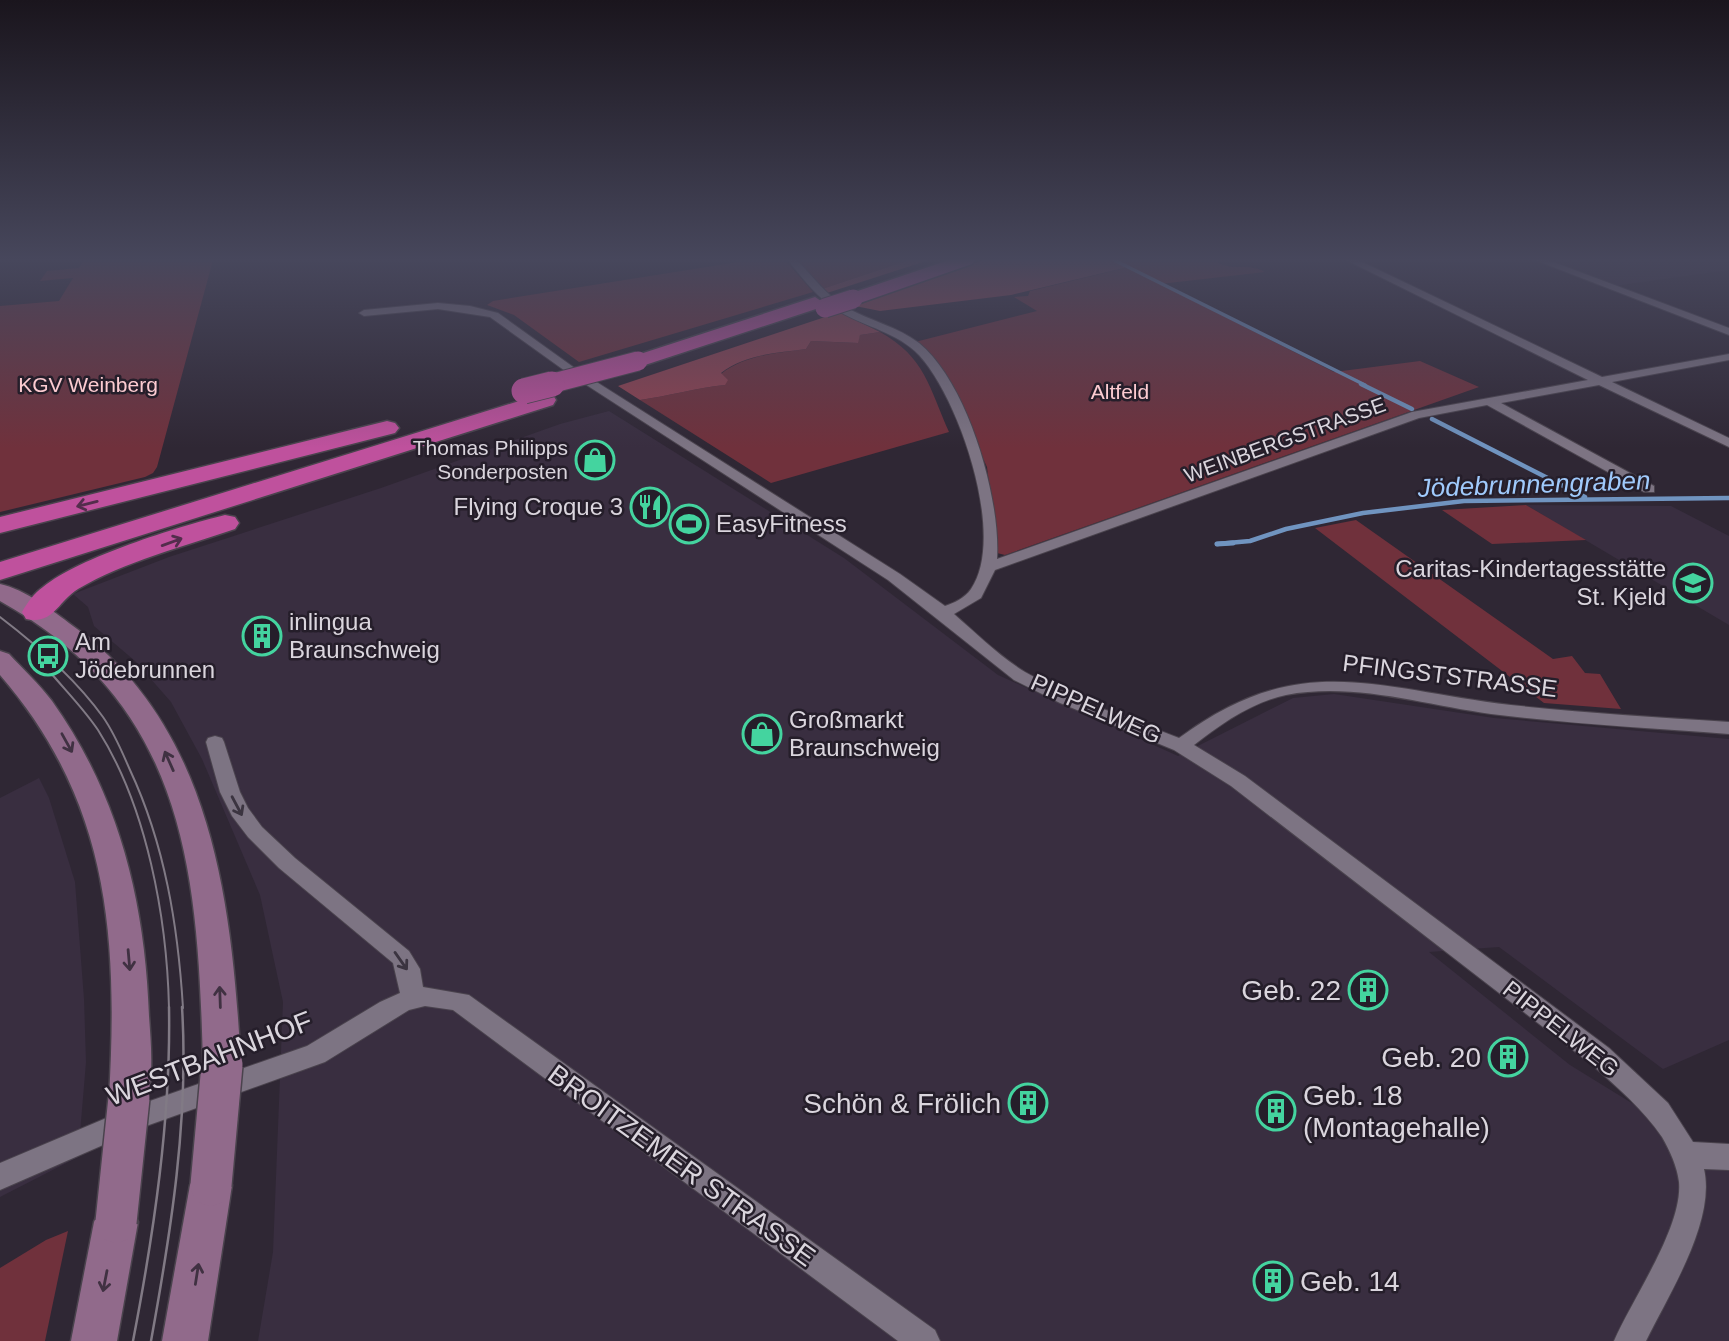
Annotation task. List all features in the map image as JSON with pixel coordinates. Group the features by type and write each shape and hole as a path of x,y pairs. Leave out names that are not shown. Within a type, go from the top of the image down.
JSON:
{"highway":[{"path":"0,560 51,550 769,323"},
{"path":"8,592 52,594 71,581 107,565 539,397 645,363"},
{"path":"0,525 539,397"},
{"path":"0,532 52,512"},
{"path":"8,592 51,550"},
{"path":"8,592 107,565"}],"main road":[{"path":"8,592 68,634 109,670 140,710 169,758 193,825 211,903 219,978 222,1065 211,1185 185,1341"},
{"path":"0,659 28,687 57,724 81,768 104,824 124,912 131,981 129,1098 116,1222 94,1341"}],"street":[{"name":"PIPPELWEG","path":"508,323 572,372 894,577 1020,676 1066,699 1181,746 1237,781 1600,1056 1655,1108 1671,1128 1686,1154 1694,1185 1689,1218 1630,1341"},
{"path":"872,323 909,341 933,365 981,468 988,506 990,567 980,589 971,600 943,613"},
{"path":"1480,323 1729,443"},
{"path":"1704,323 1729,332"},
{"name":"WEINBERGSTRASSE","path":"990,567 1416,415 1729,357"},
{"path":"1490,402 1649,489"},
{"name":"PFINGSTSTRASSE","path":"1181,746 1205,726 1237,708 1278,692 1315,687 1354,688 1491,708 1729,728"},
{"path":"215,742 230,792 254,832 287,863 401,957 425,997"},
{"name":"WESTBAHNHOF","path":"0,1177 83,1139 183,1100 316,1054 348,1038 396,1005 425,997"},
{"name":"BROITZEMER STRASSE","path":"425,997 460,1002 511,1042 925,1341"},
{"path":"1686,1154 1729,1157"}],"shaded area":[{"path":"808,323 861,323 880,332 860,335 858,343 811,341 806,349 751,358 721,373 728,380 725,385 640,400 618,386"},
{"path":"609,411 844,558 998,675 1178,756 1293,698 1334,694 1494,718 1729,739 1729,1040 1663,1069 1499,947 1429,952 1570,1065 1729,1163 1729,1341 258,1341 273,1252 283,1002 260,895 202,759 171,702 135,661 94,626 88,607 73,594 169,557 381,488 560,424"},
{"name":"Caritas-Kindertagesstätte St. Kjeld","path":"1526,505 1671,506 1729,536 1729,625"},
{"path":"39,778 49,798 75,882 86,1062 78,1157 0,1197 0,798"}],"green space":[{"name":"KGV Weinberg","path":"0,323 196,323 157,467 153,473 0,512"},
{"path":"524,323 711,323 579,362"},
{"name":"Altfeld","path":"991,323 1236,323 1334,372 1420,361 1479,387 1005,555 997,553 987,467 957,403 915,342"},
{"path":"880,332 907,352 916,363 930,387 949,432 771,483 640,400 725,385 721,374 730,368 762,356 806,349 811,341 857,343 860,335"},
{"path":"1526,505 1586,540 1492,544 1442,510"},
{"path":"1356,520 1553,659 1572,656 1585,673 1600,674 1621,709 1544,703 1315,528"},
{"path":"68,1231 45,1341 0,1341 0,1268 46,1240"}],"waterway":[{"path":"1240,323 1365,385"},
{"path":"1361,384 1412,409"},
{"path":"1432,419 1585,497"},
{"name":"Jödebrunnengraben","path":"1233,543 1217,544 1250,541 1286,529 1363,513 1464,501 1729,498"}],"tram line":[{"path":"0,617 68,676 103,717 118,743 142,798 161,857 178,947 183,1008"},
{"path":"50,672 98,730 129,793 141,828 159,901 169,1008"},
{"path":"151,1341 181,1133 182,1007"},
{"path":"133,1341 160,1175 167,1091 169,1008"}],"place":[{"name":"Thomas Philipps Sonderposten","path":"595,460"},
{"name":"Flying Croque 3","path":"650,507"},
{"name":"EasyFitness","path":"689,524"},
{"name":"Caritas-Kindertagesstätte St. Kjeld","path":"1693,583"},
{"name":"inlingua Braunschweig","path":"262,636"},
{"name":"Am Jödebrunnen","path":"48,656"},
{"name":"Großmarkt Braunschweig","path":"762,734"},
{"name":"Geb. 22","path":"1368,990"},
{"name":"Geb. 20","path":"1508,1057"},
{"name":"Schön & Frölich","path":"1028,1103"},
{"name":"Geb. 18 (Montagehalle)","path":"1276,1111"},
{"name":"Geb. 14","path":"1273,1281"}]}
